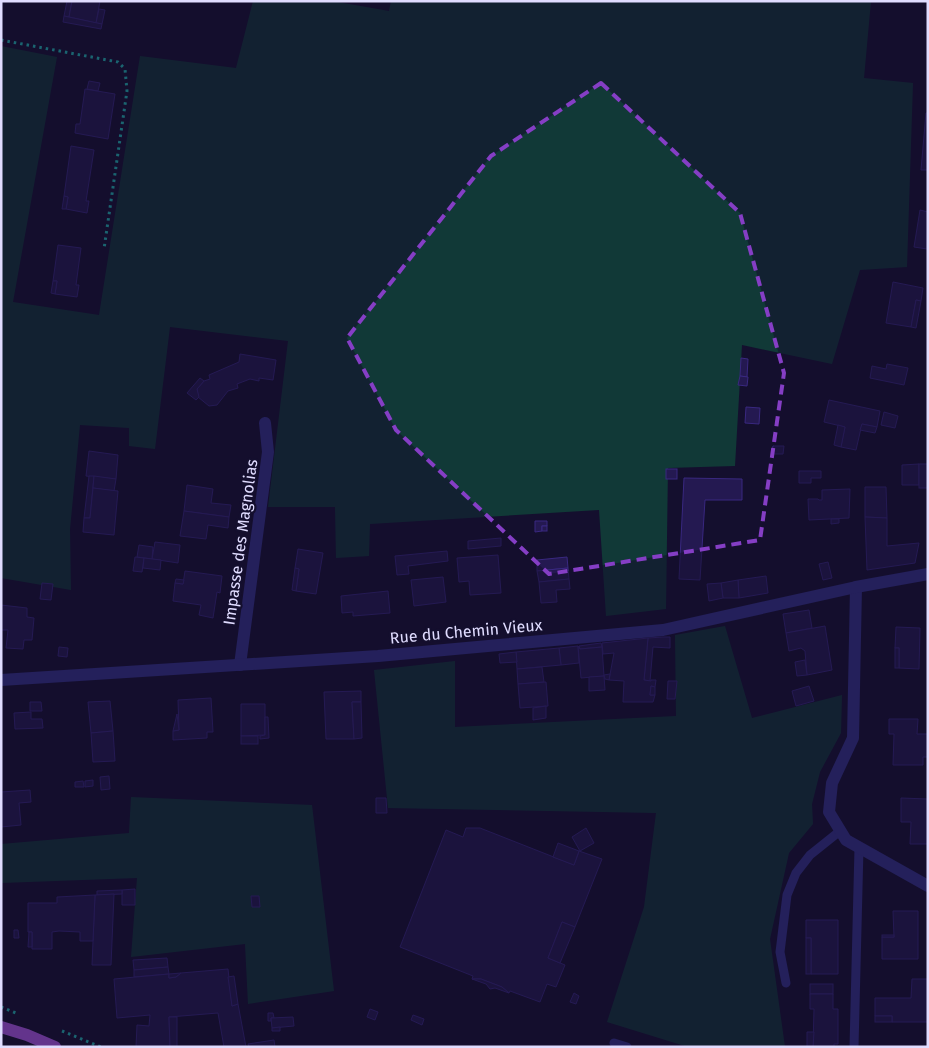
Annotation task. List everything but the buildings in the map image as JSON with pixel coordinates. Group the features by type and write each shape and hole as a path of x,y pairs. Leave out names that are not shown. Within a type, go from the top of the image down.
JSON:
{"main road":[{"path":"1,1027 27,1035 55,1047"}],"street":[{"name":"Impasse des Magnolias","path":"240,665 268,452 266,423"},
{"name":"Rue du Chemin Vieux","path":"1,680 378,656 663,630 856,587 928,574"},
{"path":"856,587 853,738 832,784 829,812 846,840 928,886"}],"lane":[{"path":"786,983 780,952 787,895 796,873 810,855 840,831"},
{"path":"854,1047 859,848"},
{"path":"614,1043 627,1047"}],"path":[{"path":"1,40 118,62 126,69 127,91 104,249"}],"highlighted area":[{"path":"601,83 740,213 784,373 760,540 549,574 396,430 347,338 491,156"}],"green space":[{"path":"253,1 332,1 389,11 391,1 871,1 864,78 913,83 907,267 860,270 832,364 742,345 735,466 668,468 666,609 606,616 599,510 370,524 369,556 336,558 335,507 268,507 288,341 170,327 155,449 129,446 129,428 80,425 70,529 71,590 1,578 1,46 57,57 13,302 99,315 140,56 236,68"},
{"path":"725,626 752,718 842,695 841,733 820,772 812,804 813,824 789,853 770,939 785,1047 688,1047 607,1022 644,907 656,813 388,808 374,670 455,661 455,727 676,716 675,635"},
{"path":"131,797 312,805 334,991 248,1004 245,944 131,957 137,878 1,883 1,844 129,833"}]}
